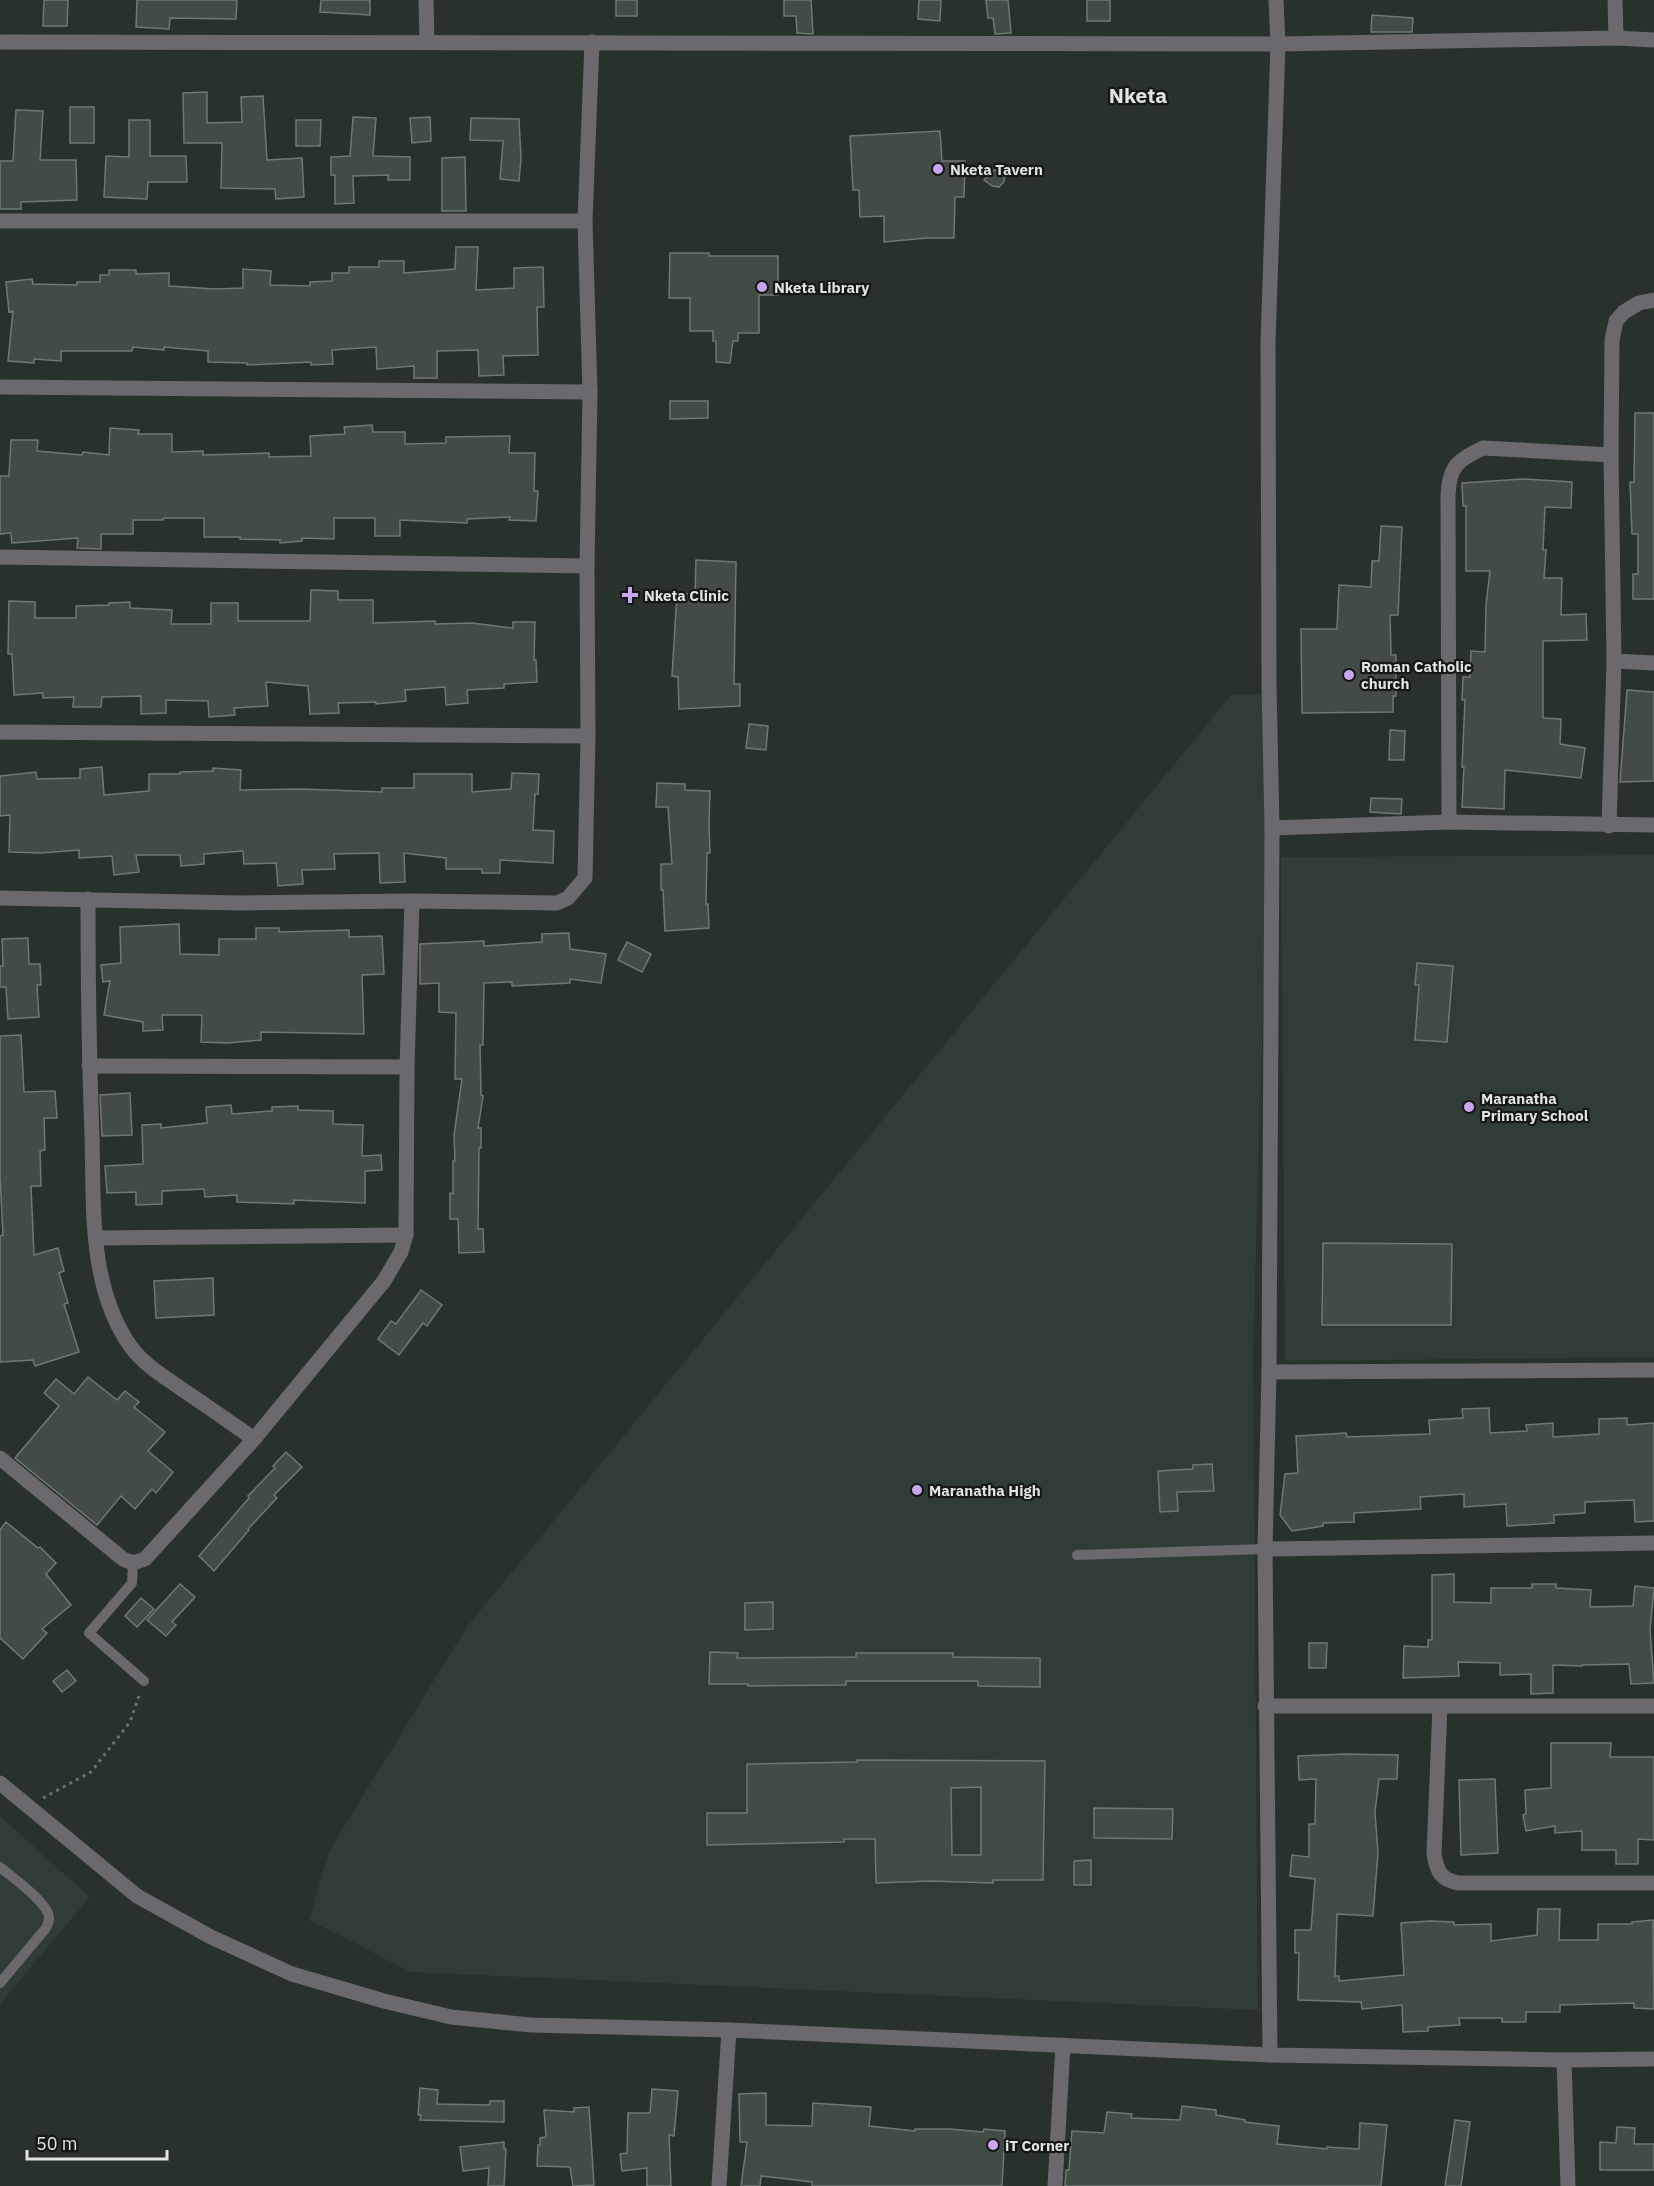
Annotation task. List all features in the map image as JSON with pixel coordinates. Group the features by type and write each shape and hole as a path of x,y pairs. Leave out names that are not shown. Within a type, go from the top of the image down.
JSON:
{"street":[{"path":"426,0 427,42"},
{"path":"1270,2055 1265,1549 1269,1372 1272,828 1269,683 1268,343 1278,44 1276,0"},
{"path":"1616,0 1616,38"},
{"path":"0,42 1278,44 1616,38 1654,40"},
{"path":"0,898 240,903 412,901 556,903 568,898 585,878 590,392 585,221 592,42"},
{"path":"0,221 585,221"},
{"path":"1609,826 1614,661 1612,340 1616,321 1624,312 1639,303 1654,300"},
{"path":"0,387 590,392"},
{"path":"1449,822 1448,496 1449,480 1454,466 1466,456 1483,448 1611,455"},
{"path":"0,557 587,566"},
{"path":"1614,661 1654,663"},
{"path":"0,732 588,736"},
{"path":"1272,828 1449,822 1654,825"},
{"path":"88,899 89,1066 96,1238 102,1276 110,1305 119,1329 132,1349 148,1365 254,1439"},
{"path":"0,1458 123,1559 133,1563 145,1559 254,1439 384,1281 401,1252 406,1235 412,901"},
{"path":"89,1066 408,1067"},
{"path":"96,1238 406,1235"},
{"path":"1269,1372 1654,1370"},
{"path":"1265,1549 1654,1543"},
{"path":"1266,1706 1654,1706"},
{"path":"1440,1706 1434,1854 1436,1869 1445,1881 1458,1883 1654,1883"},
{"path":"0,1783 137,1896 211,1937 292,1974 384,2001 451,2017 531,2025 729,2030 1270,2055 1564,2060 1654,2059"},
{"path":"719,2186 729,2030"},
{"path":"1055,2186 1063,2045"},
{"path":"1564,2060 1568,2186"}],"lane":[{"path":"1077,1555 1265,1549"},
{"path":"133,1563 132,1583 89,1633 144,1681"},
{"path":"0,1867 42,1903 50,1919 46,1928 0,1983"}],"path":[{"path":"28,1807 91,1772 130,1722 144,1681"}],"shaded area":[{"name":"Maranatha High","path":"1265,694 1268,843 1253,1352 1258,2010 411,1972 309,1920 329,1851 466,1628 1231,695"},
{"name":"Maranatha Primary School","path":"1654,855 1654,1357 1285,1361 1281,857"},
{"path":"0,1816 90,1897 0,2004"}],"building":[{"path":"44,0 68,0 67,26 43,26"},
{"path":"137,0 237,0 236,19 170,18 169,29 136,27"},
{"path":"321,0 370,0 370,15 320,12"},
{"path":"616,0 637,0 637,16 616,16"},
{"path":"784,0 811,0 813,34 797,33 796,16 784,16"},
{"path":"919,0 941,0 940,21 918,19"},
{"path":"986,0 1008,0 1011,33 995,34 993,18 988,18"},
{"path":"1087,0 1110,0 1110,21 1087,21"},
{"path":"1372,15 1413,18 1412,32 1371,32"},
{"path":"207,92 207,123 242,122 241,97 263,96 267,160 302,158 304,197 276,199 275,189 221,188 222,143 184,143 183,93"},
{"path":"70,107 94,107 94,143 70,143"},
{"path":"16,110 43,111 40,160 76,160 77,200 21,202 21,209 0,209 0,161 13,161"},
{"path":"353,117 376,118 373,156 410,157 410,180 388,180 388,175 353,176 354,203 335,204 335,175 331,175 331,157 350,156"},
{"path":"430,117 431,141 412,143 410,118"},
{"path":"471,118 519,119 521,159 519,181 500,179 503,141 470,140"},
{"path":"129,120 150,120 150,156 186,156 187,182 148,182 147,199 104,197 106,156 129,157"},
{"path":"296,120 321,120 320,146 296,146"},
{"path":"940,131 942,161 965,161 964,197 955,197 954,238 884,242 884,216 860,217 859,190 853,190 850,136"},
{"path":"465,157 466,211 442,211 442,158"},
{"path":"994,170 1000,170 1005,176 1004,182 999,187 992,186 984,180"},
{"path":"456,247 478,247 476,290 514,288 514,268 543,267 544,307 537,307 538,355 503,356 504,375 479,376 478,350 437,351 437,378 414,378 414,366 377,369 376,347 332,350 333,364 311,365 311,362 247,365 247,363 208,362 208,351 164,347 164,350 133,347 132,351 61,351 61,361 34,359 34,363 8,361 13,311 9,312 6,282 32,279 33,284 77,285 77,282 100,282 100,275 109,275 109,270 136,270 136,274 169,273 169,286 243,288 243,269 271,271 270,285 310,286 310,282 332,281 332,273 349,273 349,267 379,267 379,261 404,261 404,273 455,269"},
{"path":"670,253 709,253 709,256 778,256 778,295 759,295 759,333 738,333 738,341 733,341 730,363 716,362 716,341 713,341 713,331 690,331 690,298 669,298"},
{"path":"670,401 708,401 708,418 670,419"},
{"path":"1635,413 1654,413 1654,599 1633,599 1633,574 1638,574 1638,534 1632,534 1630,482 1634,482"},
{"path":"372,425 373,432 405,432 405,444 446,443 446,437 510,436 509,453 535,453 534,491 538,491 536,521 509,520 510,517 467,519 467,523 400,520 400,536 375,536 375,518 334,518 334,539 302,538 302,541 280,543 280,540 204,537 204,518 164,518 163,520 133,520 133,534 101,534 101,549 77,548 78,538 12,543 11,533 0,534 0,476 9,476 11,440 38,440 37,451 109,455 110,428 139,430 138,434 172,434 172,452 203,451 203,455 269,453 269,457 311,456 310,436 345,434 344,427"},
{"path":"1523,479 1572,482 1571,508 1545,507 1544,578 1562,578 1561,615 1586,614 1587,640 1543,641 1543,718 1561,719 1560,744 1585,748 1581,778 1505,770 1504,809 1462,807 1465,700 1462,700 1463,677 1470,677 1471,651 1485,652 1486,605 1490,571 1466,571 1466,506 1463,506 1462,483"},
{"name":"Roman Catholic church","path":"1381,526 1402,527 1398,615 1390,615 1391,655 1396,655 1396,696 1393,696 1393,712 1302,713 1301,629 1337,629 1339,585 1371,587 1372,561 1379,561"},
{"path":"696,560 736,562 734,684 740,684 740,706 679,709 678,677 672,676 677,593 695,594"},
{"path":"311,590 338,591 338,600 373,600 373,623 435,621 435,624 472,623 513,628 513,622 535,622 534,660 536,660 537,682 504,684 504,688 467,690 468,703 446,705 445,687 405,690 406,701 376,704 376,702 338,703 339,713 310,714 308,686 266,682 268,706 234,708 235,715 209,717 208,701 166,700 166,713 141,714 141,696 102,697 101,707 73,707 74,697 43,698 43,693 14,695 12,654 8,654 9,601 35,602 35,618 76,618 76,606 130,602 130,608 172,610 171,624 211,624 211,603 238,603 238,621 310,621"},
{"path":"1627,690 1654,692 1654,781 1620,782"},
{"path":"749,724 768,726 766,750 746,748"},
{"path":"1390,730 1405,731 1404,760 1389,760"},
{"path":"102,767 104,795 149,791 149,774 213,771 213,768 241,770 240,790 301,789 382,792 382,788 414,788 414,774 472,774 472,792 511,789 512,773 539,774 538,794 535,794 533,830 554,831 553,863 500,860 500,873 482,873 482,869 446,869 446,858 404,853 405,882 380,883 379,853 334,854 335,869 302,870 303,884 278,886 276,863 244,864 243,851 204,854 204,864 181,866 180,855 136,855 139,872 114,875 112,856 79,858 79,850 41,853 9,852 10,815 0,816 0,776 36,772 37,779 80,778 80,769"},
{"path":"657,783 685,784 685,790 710,791 710,853 707,853 706,904 708,904 709,928 665,931 661,864 672,864 668,807 656,807"},
{"path":"1371,798 1402,799 1401,814 1370,812"},
{"path":"179,924 180,954 219,955 219,939 256,939 256,928 279,928 279,932 349,930 349,937 382,936 384,974 362,975 364,1034 261,1032 261,1040 227,1043 201,1042 202,1015 162,1015 163,1030 143,1031 143,1022 104,1015 110,981 103,982 101,965 121,963 120,927"},
{"path":"569,933 570,949 606,954 601,983 570,979 570,983 512,986 512,982 484,983 483,1045 480,1045 481,1095 483,1096 478,1128 481,1128 481,1148 479,1148 478,1229 483,1229 484,1252 459,1253 458,1219 450,1219 450,1193 453,1194 453,1161 455,1161 454,1135 462,1079 455,1079 456,1013 439,1012 439,983 420,984 420,944 484,941 484,946 542,942 542,934"},
{"path":"28,938 29,964 40,964 41,985 37,985 39,1017 8,1019 6,987 0,987 0,966 3,966 2,939"},
{"path":"627,942 651,954 642,972 618,960"},
{"path":"1417,963 1453,966 1447,1042 1415,1040 1419,985 1415,985"},
{"path":"21,1035 24,1092 55,1091 57,1118 44,1118 45,1150 40,1151 41,1186 31,1186 34,1255 58,1248 64,1271 59,1273 68,1303 64,1304 79,1352 35,1366 33,1360 0,1362 0,1236 3,1235 0,1176 0,1036"},
{"path":"130,1093 132,1135 102,1136 100,1095"},
{"path":"231,1105 232,1114 272,1111 272,1107 298,1106 298,1110 333,1111 333,1124 363,1125 362,1156 381,1155 382,1170 365,1171 365,1203 294,1200 294,1204 237,1202 237,1195 205,1197 204,1189 162,1191 162,1204 136,1205 136,1192 107,1193 105,1166 143,1164 142,1125 161,1124 161,1128 207,1123 206,1107"},
{"path":"1323,1243 1452,1244 1451,1325 1322,1325"},
{"path":"213,1278 214,1315 156,1318 154,1281"},
{"path":"421,1290 442,1305 427,1326 423,1323 399,1355 378,1339 391,1321 396,1324"},
{"path":"88,1377 117,1400 125,1391 139,1402 134,1407 165,1432 148,1451 173,1472 156,1493 152,1489 135,1509 121,1496 97,1525 15,1458 59,1406 44,1393 56,1379 74,1394"},
{"path":"1489,1408 1490,1433 1527,1431 1526,1425 1553,1423 1553,1437 1599,1434 1599,1419 1627,1418 1627,1425 1654,1423 1654,1521 1635,1522 1634,1500 1585,1502 1585,1513 1554,1515 1554,1523 1507,1526 1506,1504 1464,1507 1464,1494 1420,1497 1421,1509 1354,1513 1354,1522 1323,1523 1323,1526 1292,1531 1280,1515 1285,1474 1298,1473 1296,1436 1346,1433 1347,1437 1430,1434 1429,1420 1463,1418 1462,1409"},
{"path":"286,1452 302,1467 274,1495 277,1498 214,1571 199,1556 249,1498 248,1496 275,1468 273,1466"},
{"path":"1212,1464 1214,1491 1177,1492 1178,1511 1160,1512 1158,1471 1193,1469 1193,1465"},
{"path":"6,1522 38,1548 40,1547 56,1563 46,1574 71,1605 42,1629 47,1633 23,1659 0,1638 0,1530"},
{"path":"1454,1574 1454,1602 1491,1603 1491,1588 1532,1588 1532,1584 1556,1584 1556,1588 1591,1590 1590,1607 1633,1606 1635,1586 1654,1588 1650,1630 1654,1683 1631,1684 1629,1664 1553,1665 1553,1693 1531,1694 1531,1674 1500,1675 1500,1663 1458,1662 1459,1676 1403,1678 1404,1646 1428,1647 1428,1640 1432,1640 1432,1575"},
{"path":"180,1584 195,1597 172,1622 176,1625 166,1636 147,1620"},
{"path":"141,1598 154,1609 137,1627 125,1616"},
{"path":"773,1602 773,1629 745,1630 745,1603"},
{"path":"1309,1643 1327,1643 1326,1668 1309,1668"},
{"path":"710,1652 738,1653 737,1658 856,1657 856,1653 953,1653 953,1657 1040,1658 1040,1687 978,1686 978,1681 846,1681 846,1685 709,1684"},
{"path":"67,1670 76,1681 62,1692 53,1681"},
{"path":"1551,1743 1611,1743 1610,1757 1654,1757 1654,1840 1638,1839 1638,1864 1616,1864 1616,1850 1582,1850 1582,1831 1555,1833 1555,1826 1526,1831 1523,1815 1526,1814 1525,1790 1551,1788"},
{"path":"1398,1755 1397,1779 1379,1779 1375,1812 1378,1853 1373,1916 1337,1914 1335,1976 1339,1976 1339,1981 1404,1975 1401,1923 1430,1921 1454,1922 1454,1925 1491,1924 1491,1941 1537,1935 1538,1909 1560,1909 1559,1940 1598,1940 1598,1924 1632,1924 1632,1922 1653,1920 1654,2009 1634,2008 1634,2003 1560,2005 1560,2012 1526,2012 1526,2022 1502,2022 1502,2018 1459,2018 1460,2025 1428,2027 1428,2031 1403,2032 1402,2005 1362,2009 1361,2002 1298,2000 1299,1953 1295,1953 1295,1930 1311,1930 1315,1879 1290,1876 1292,1855 1309,1857 1309,1824 1315,1824 1316,1779 1299,1780 1298,1756"},
{"path":"857,1760 1045,1761 1043,1880 993,1880 993,1883 931,1881 876,1883 875,1839 844,1839 844,1842 707,1845 707,1813 747,1813 747,1764 857,1762","holes":["981,1787 981,1855 952,1855 951,1788"]},
{"path":"1495,1779 1498,1853 1461,1855 1459,1780"},
{"path":"1094,1808 1173,1809 1172,1839 1094,1838"},
{"path":"1091,1860 1091,1885 1074,1885 1074,1861"},
{"path":"420,2088 438,2090 437,2104 490,2105 490,2101 504,2101 504,2122 420,2120 421,2115 418,2115"},
{"path":"652,2089 678,2091 674,2136 669,2135 671,2186 647,2186 647,2168 622,2171 620,2154 627,2153 628,2113 650,2113"},
{"path":"766,2093 766,2125 812,2126 813,2103 871,2107 869,2126 915,2131 915,2129 950,2129 983,2132 984,2129 1005,2131 1002,2186 812,2186 812,2182 761,2176 760,2186 741,2186 747,2142 740,2142 739,2094"},
{"path":"1182,2106 1216,2110 1216,2115 1245,2120 1245,2122 1279,2126 1277,2144 1327,2149 1327,2147 1359,2149 1360,2123 1387,2125 1381,2186 1065,2186 1066,2170 1069,2170 1072,2131 1104,2133 1107,2112 1132,2114 1131,2118 1180,2120"},
{"path":"589,2107 594,2185 573,2186 570,2167 537,2166 540,2138 546,2137 544,2110 574,2112 574,2108"},
{"path":"1455,2120 1470,2122 1461,2186 1445,2186"},
{"path":"1617,2127 1635,2128 1634,2144 1654,2144 1654,2170 1600,2170 1600,2142 1616,2143"},
{"path":"504,2142 504,2149 506,2149 504,2186 488,2186 489,2168 463,2171 460,2147"}],"place":[{"name":"Nketa Tavern","path":"938,169"},
{"name":"Nketa Library","path":"762,287"},
{"name":"Nketa Clinic","path":"630,595"},
{"name":"Roman Catholic church","path":"1349,675"},
{"name":"Maranatha Primary School","path":"1469,1107"},
{"name":"Maranatha High","path":"917,1490"},
{"name":"iT Corner","path":"993,2145"}],"district":[{"name":"Nketa","path":"1138,95"}]}
